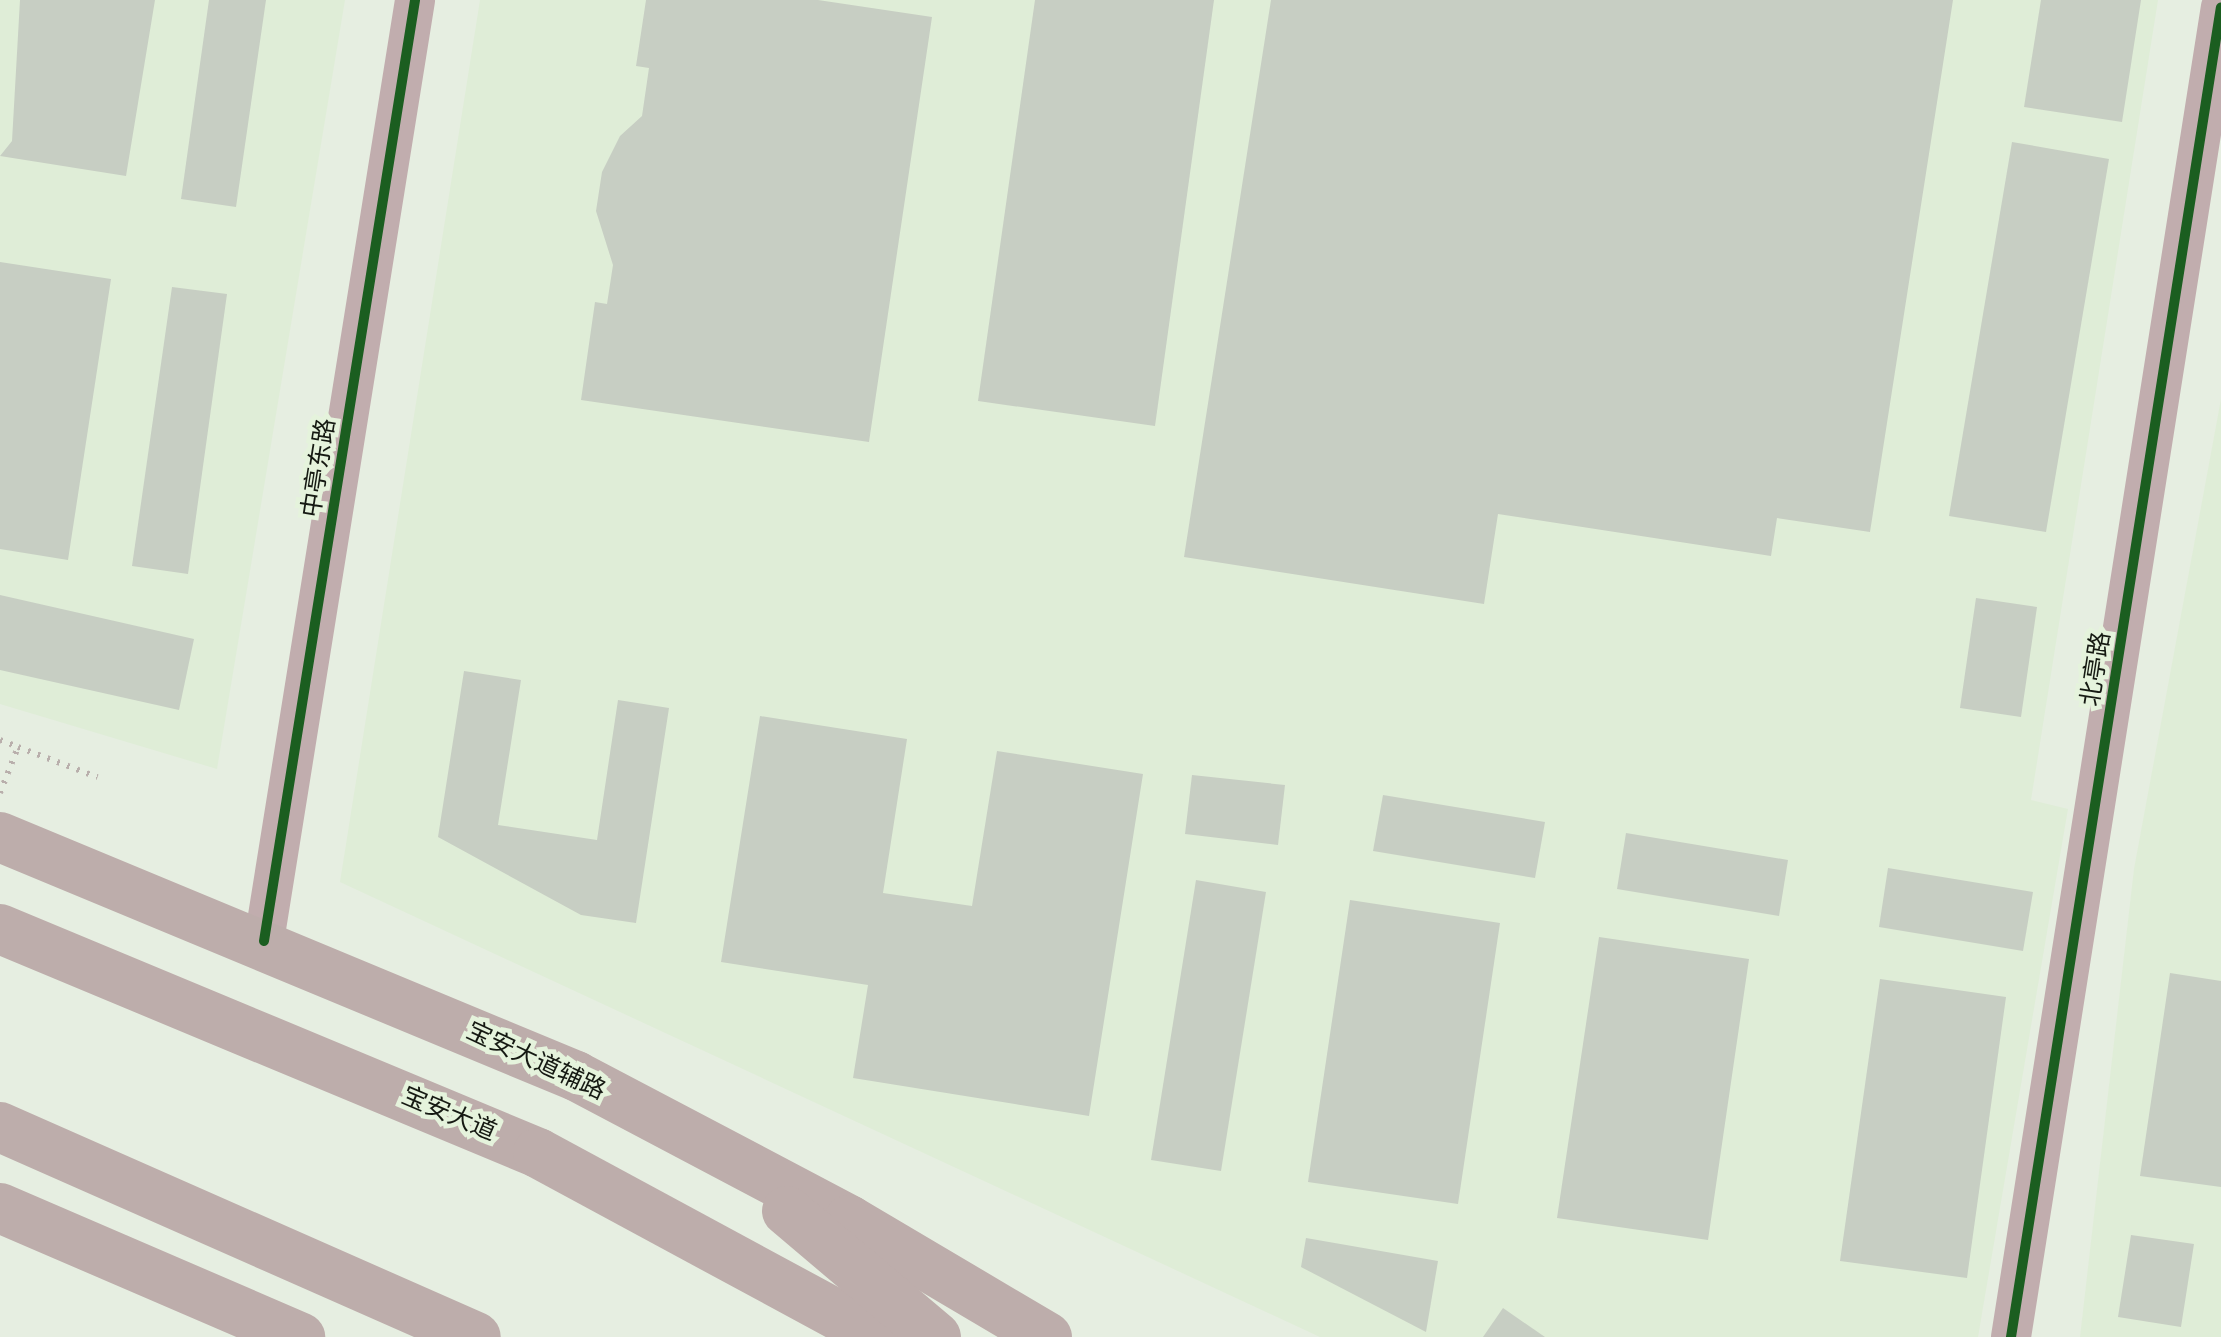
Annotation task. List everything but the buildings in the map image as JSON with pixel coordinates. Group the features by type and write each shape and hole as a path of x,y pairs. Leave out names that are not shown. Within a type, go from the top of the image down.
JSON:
{"main road":[{"name":"宝安大道辅路","path":"0,837 264,942 576,1076 1046,1337"},
{"name":"宝安大道","path":"0,928 538,1153 879,1337"},
{"path":"0,1127 476,1337"},
{"path":"711,1148 936,1337"},
{"path":"0,1208 220,1320 300,1337"}],"street":[{"name":"中亭东路","path":"264,942 414,0"},
{"name":"北亭路","path":"2011,1337 2221,7"}],"path":[{"path":"0,740 98,777"},
{"path":"0,793 18,747"}],"shaded area":[{"path":"0,0 345,0 217,769 0,704"},
{"path":"480,0 2158,0 2031,800 2068,809 1978,1337 1320,1337 340,882"},
{"path":"2221,399 2221,1337 2080,1337 2134,869"}],"cycle path":[{"path":"264,941 415,0"},
{"path":"2011,1337 2221,7"}]}
